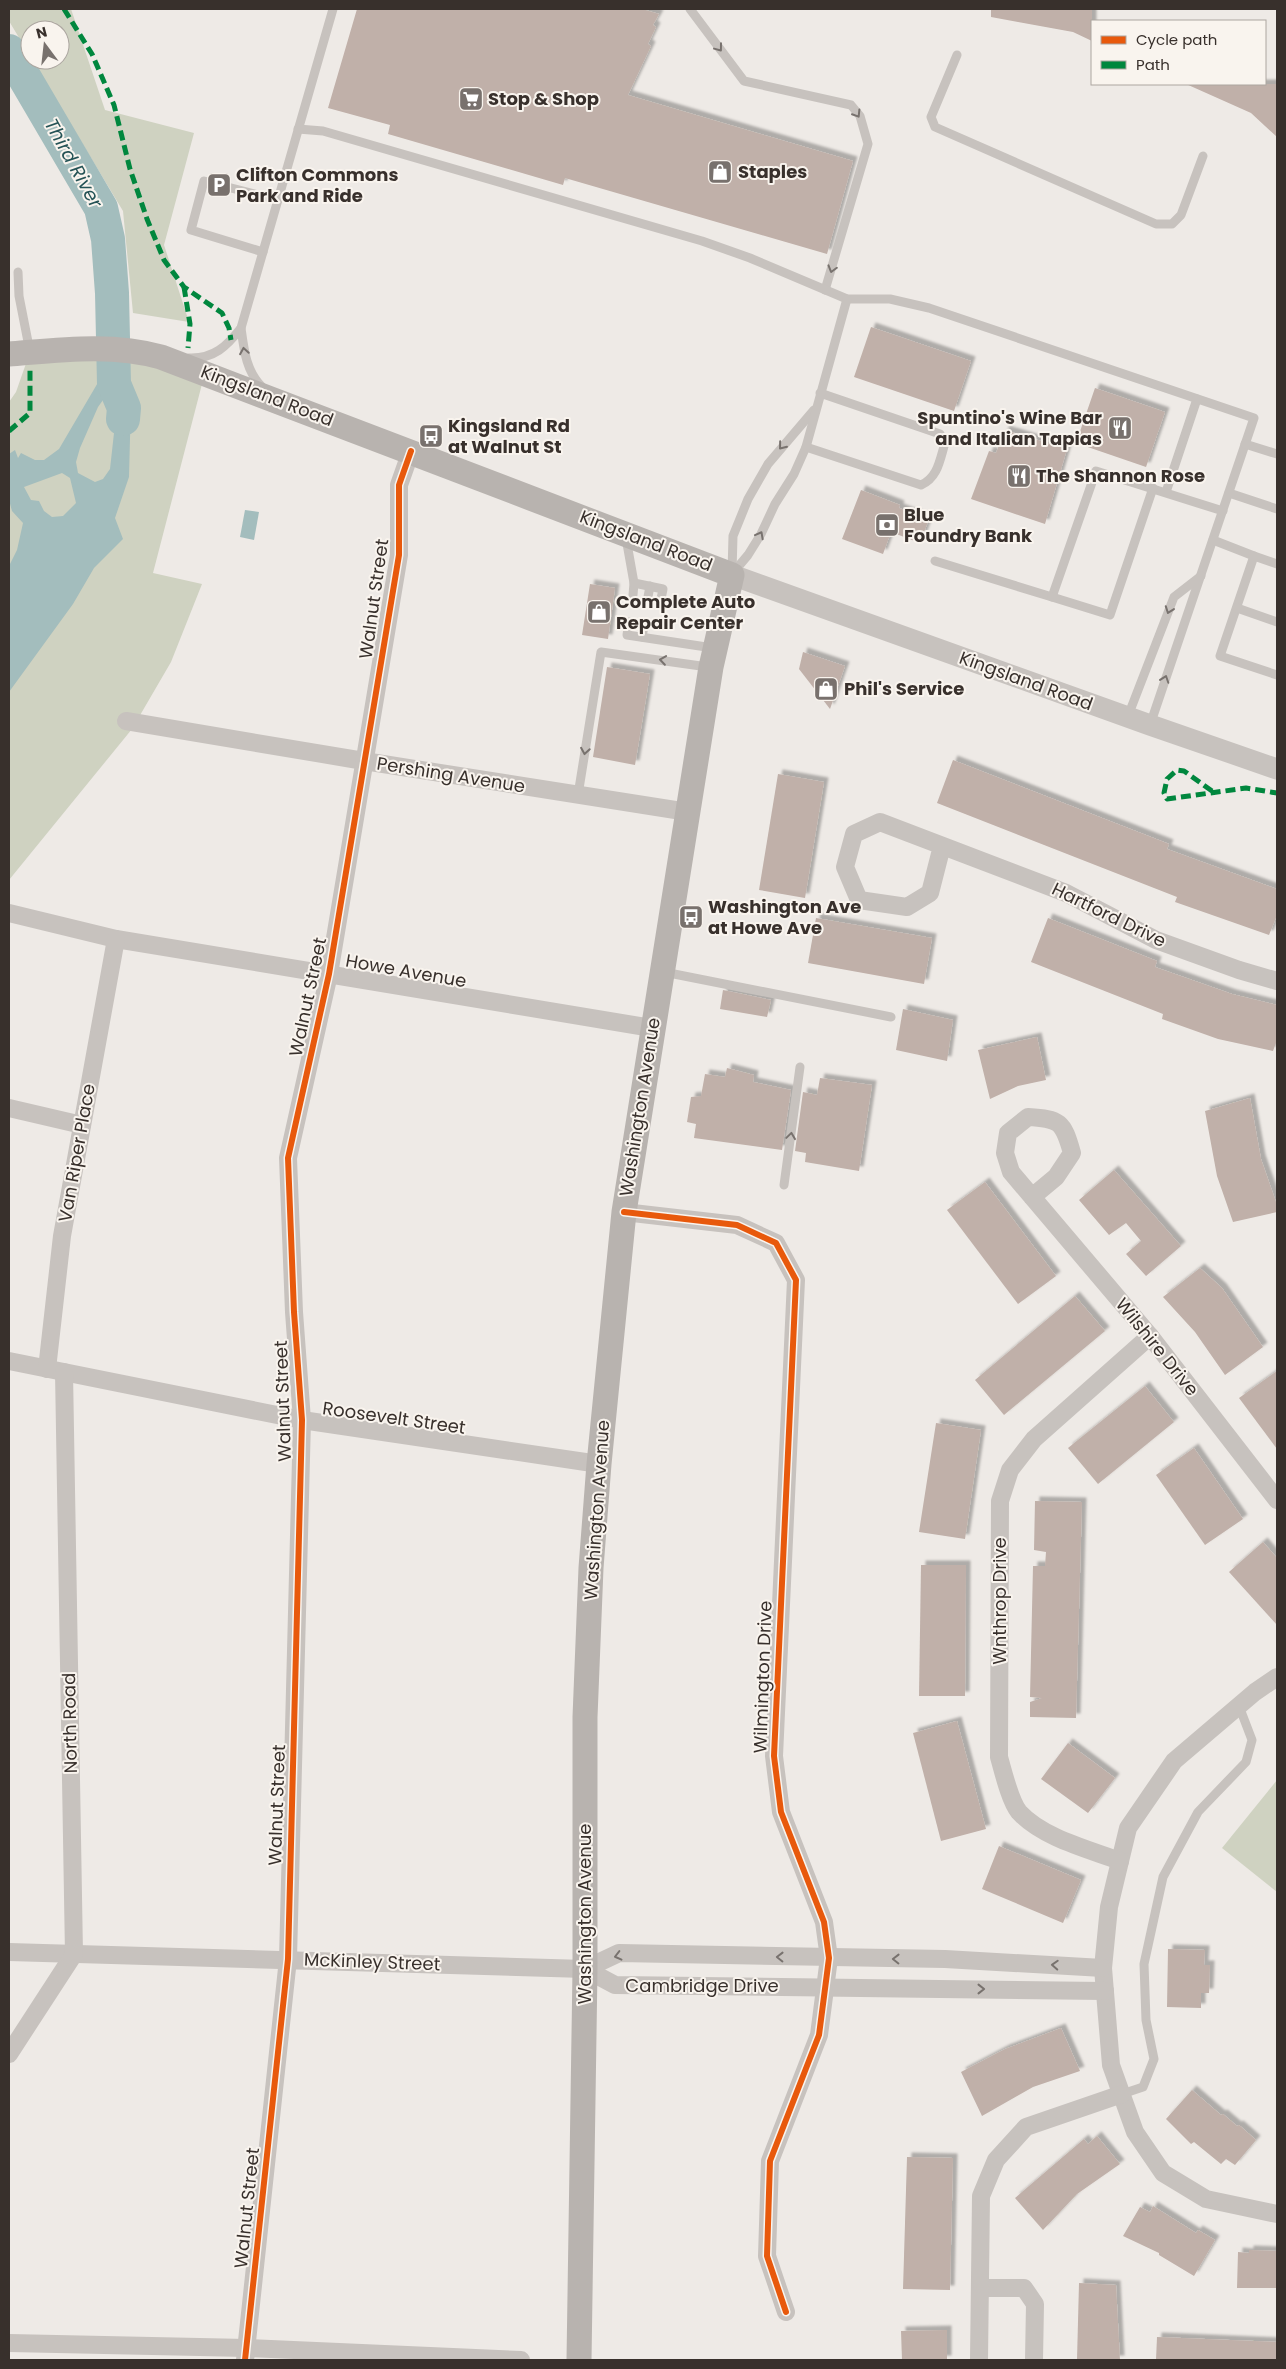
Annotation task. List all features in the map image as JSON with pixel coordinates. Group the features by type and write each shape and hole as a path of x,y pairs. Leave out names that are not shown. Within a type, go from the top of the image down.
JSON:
{"main road":[{"name":"Kingsland Road","path":"20,353 101,349 130,351 161,357 732,574"},
{"path":"713,658 732,574"},
{"name":"Washington Avenue","path":"579,2360 586,1969 585,1717 591,1568 599,1464 624,1212 661,971 713,658"}],"street":[{"name":"Walnut Street","path":"246,2354 288,1959 302,1420 294,1312 288,1158 330,974 398,555 401,479 410,452"},
{"name":"Kingsland Road","path":"732,574 1277,769"},
{"name":"Pershing Avenue","path":"126,721 688,812"},
{"path":"880,822 942,846 930,893 907,907 859,900 846,867 854,834 880,822"},
{"name":"Hartford Drive","path":"942,846 1066,893 1156,940 1239,970 1277,981"},
{"name":"Howe Avenue","path":"9,913 116,939 652,1028"},
{"name":"Van Riper Place","path":"55,1371 62,1236 116,939"},
{"path":"9,1108 82,1125"},
{"name":"Wilshire Drive","path":"1032,1197 1056,1177 1072,1152 1066,1130 1052,1118 1028,1117 1008,1133 1005,1154 1011,1172 1032,1197 1150,1336 1277,1500"},
{"name":"Wilmington Drive","path":"624,1212 736,1225 776,1243 796,1280 774,1756 781,1812 824,1922 829,1958 827,1986 819,2034 770,2161 767,2256 786,2312"},
{"name":"Wnthrop Drive","path":"1120,1861 1053,1837 1018,1811 1005,1779 999,1757 1000,1501 1010,1470 1034,1439 1150,1336"},
{"name":"Roosevelt Street","path":"9,1361 302,1420 599,1464"},
{"name":"North Road","path":"55,1371 74,1954"},
{"path":"1277,1677 1239,1706 1174,1761 1128,1828 1109,1907 1103,1968 1111,2066 1134,2132 1163,2173 1206,2199 1277,2214"},
{"name":"McKinley Street","path":"9,1952 586,1969"},
{"name":"Cambridge Drive","path":"586,1969 619,1953 945,1959 1103,1968"},
{"path":"9,2054 74,1954"},
{"name":"Cambridge Drive","path":"586,1969 616,1985 827,1986 1105,1991"},
{"path":"979,2360 982,2196 996,2160 1026,2127 1122,2094"},
{"path":"981,2288 1024,2288 1035,2304 1034,2360"},
{"path":"9,2343 246,2354 521,2360"}],"lane":[{"path":"161,357 199,358 225,348 241,328 333,9"},
{"path":"690,9 744,81 851,105 860,116 868,144 825,290"},
{"path":"957,55 931,117 935,127 1156,224 1172,224 1181,215 1203,156"},
{"path":"298,129 323,131 702,241 750,258 846,299 890,299 929,308 1254,418 1150,725"},
{"path":"263,252 191,230 204,181 278,200"},
{"path":"18,272 20,353"},
{"path":"732,574 748,555 761,534 775,504 794,474 806,447 846,299"},
{"path":"241,328 246,361 256,380 275,399"},
{"path":"806,447 921,485 930,482 945,443 940,434 820,393"},
{"path":"1166,492 1197,399"},
{"path":"732,574 733,536 748,499 768,464 815,410"},
{"path":"1246,444 1277,454"},
{"path":"1052,597 1096,470 1223,511"},
{"path":"935,561 1110,615 1153,488"},
{"path":"1229,493 1277,509"},
{"path":"625,532 634,583 633,595"},
{"path":"1213,540 1277,564"},
{"path":"1254,556 1220,656 1277,675"},
{"path":"1128,717 1174,597 1201,576"},
{"path":"634,583 663,589 661,599"},
{"path":"648,597 650,586"},
{"path":"1237,608 1277,622"},
{"path":"629,622 627,635 656,640 713,658"},
{"path":"642,638 644,626"},
{"path":"656,640 658,629"},
{"path":"578,795 601,652 713,658"},
{"path":"661,971 891,1017"},
{"path":"784,1185 800,1067"},
{"path":"1122,2094 1143,2087 1154,2059 1146,2020 1144,1964 1163,1876 1198,1812 1246,1762 1252,1740 1239,1706"}],"green space":[{"path":"9,9 71,9 105,110 194,133 164,245 189,322 133,313 123,211 38,70 70,70 70,20 20,20 20,39 9,21"},
{"path":"101,349 101,370 127,371 131,351 202,384 153,573 202,584 171,662 132,729 9,880 9,402 16,392 30,352"},
{"path":"1277,1780 1277,1892 1222,1848"}],"water":[{"path":"103,374 123,376 124,390 131,400 129,477 115,518 123,539 94,568 73,604 9,692 9,566 17,550 23,523 12,511 9,500 9,454 15,450 18,458 21,453 35,460 44,460 59,449","holes":["108,399 114,405 116,415 110,469 103,479 95,482 78,473 76,462 98,407 103,400","62,473 70,478 76,503 63,516 52,517 44,511 39,501 31,500 24,487"]},
{"path":"245,510 259,512 254,540 240,537"}],"building":[{"name":"Stop & Shop","path":"357,9 642,9 659,14 653,25 656,27 648,44 651,46 628,95 853,161 827,254 565,178 563,185 388,134 390,125 328,108"},
{"path":"991,9 1092,9 1091,41 1073,32 991,17"},
{"path":"1277,84 1277,137 1251,113 1188,85"},
{"path":"871,327 971,361 954,411 854,377"},
{"name":"Spuntino's Wine Bar and Italian Tapias","path":"1095,388 1165,412 1146,467 1076,443"},
{"name":"The Shannon Rose","path":"1005,430 1067,449 1045,524 971,499 989,451 996,453"},
{"name":"Blue Foundry Bank","path":"861,490 900,505 899,508 929,519 920,543 891,532 883,554 842,539"},
{"name":"Complete Auto Repair Center","path":"590,584 615,588 608,639 582,635"},
{"name":"Phil's Service","path":"803,652 845,666 830,709 799,669"},
{"path":"607,667 650,674 635,765 593,757"},
{"path":"953,760 1169,844 1167,849 1277,889 1277,915 1269,935 1175,902 1177,897 937,803"},
{"path":"778,774 824,782 805,898 759,890"},
{"path":"816,918 932,938 924,984 808,963"},
{"path":"1048,918 1157,961 1155,967 1232,994 1277,1005 1277,1040 1273,1051 1218,1039 1162,1019 1163,1014 1031,962"},
{"path":"723,990 771,1000 767,1017 720,1009"},
{"path":"903,1009 953,1020 947,1061 896,1050"},
{"path":"1037,1037 1046,1080 1018,1086 990,1099 978,1050"},
{"path":"727,1068 754,1075 753,1082 791,1090 782,1150 694,1138 696,1124 687,1122 691,1097 701,1096 705,1074 725,1077"},
{"path":"820,1078 872,1085 859,1171 805,1162 806,1153 795,1151 803,1092 817,1095"},
{"path":"1250,1098 1261,1159 1277,1205 1277,1212 1233,1222 1217,1176 1205,1111"},
{"path":"1114,1170 1181,1246 1146,1276 1126,1254 1141,1241 1126,1223 1109,1235 1079,1200"},
{"path":"985,1182 1056,1276 1018,1304 947,1210"},
{"path":"1200,1268 1222,1288 1263,1347 1225,1375 1195,1332 1163,1297"},
{"path":"1075,1296 1105,1331 1004,1415 975,1380"},
{"path":"1277,1371 1277,1449 1239,1398"},
{"path":"1145,1386 1174,1422 1098,1484 1068,1448"},
{"path":"936,1423 981,1430 965,1539 919,1532"},
{"path":"1194,1448 1243,1519 1205,1545 1156,1475"},
{"path":"1035,1501 1082,1502 1076,1718 1030,1717 1030,1702 1042,1698 1030,1697 1033,1566 1045,1566 1046,1552 1034,1550"},
{"path":"1263,1542 1277,1558 1277,1625 1229,1572"},
{"path":"921,1565 966,1565 965,1696 919,1696"},
{"path":"957,1721 986,1829 941,1841 913,1733"},
{"path":"1068,1743 1115,1778 1088,1813 1041,1779"},
{"path":"999,1846 1081,1880 1063,1923 982,1889"},
{"path":"1168,1949 1205,1950 1204,1965 1210,1965 1209,1993 1201,1993 1201,2008 1167,2007"},
{"path":"1061,2028 1080,2071 1033,2087 982,2116 961,2072 1005,2049"},
{"path":"1192,2090 1221,2115 1223,2114 1237,2126 1239,2125 1256,2140 1235,2165 1226,2159 1221,2164 1194,2142 1191,2144 1166,2119"},
{"path":"1097,2136 1120,2164 1077,2194 1043,2230 1015,2198 1084,2139 1088,2144"},
{"path":"907,2157 953,2158 950,2290 903,2289"},
{"path":"1153,2206 1196,2233 1198,2230 1215,2240 1194,2276 1159,2255 1159,2253 1123,2236 1140,2207 1150,2212"},
{"path":"1249,2250 1277,2251 1277,2288 1237,2288 1238,2252 1249,2253"},
{"path":"1079,2283 1116,2285 1120,2360 1077,2360"},
{"path":"947,2330 947,2360 902,2360 901,2331"},
{"path":"1157,2337 1277,2342 1277,2360 1156,2360"}],"waterway":[{"name":"Third River","path":"9,51 101,208 108,239 112,293 114,384 124,408 123,419"}],"marked path":[{"path":"64,9 92,54 114,105 130,169 147,219 164,260 184,287 222,313 229,328 231,340"},
{"path":"184,287 190,324 188,348"},
{"path":"9,431 30,413 30,368"},
{"path":"1212,791 1184,771 1177,770 1167,779 1164,793 1167,799 1246,788 1277,793"}],"cycle path":[{"path":"245,2360 288,1959 302,1420 294,1312 288,1158 329,974 399,555 399,485 411,451"},
{"path":"624,1212 737,1225 776,1243 796,1280 774,1756 781,1812 824,1922 829,1958 819,2035 770,2161 767,2256 786,2312"}],"place":[{"name":"Stop & Shop","path":"471,99"},
{"name":"Staples","path":"720,172"},
{"name":"Clifton Commons Park and Ride","path":"219,185"},
{"name":"Spuntino's Wine Bar and Italian Tapias","path":"1120,428"},
{"name":"Kingsland Rd at Walnut St","path":"431,436"},
{"name":"The Shannon Rose","path":"1019,476"},
{"name":"Blue Foundry Bank","path":"887,525"},
{"name":"Complete Auto Repair Center","path":"599,612"},
{"name":"Phil's Service","path":"826,689"},
{"name":"Washington Ave at Howe Ave","path":"691,917"}]}
